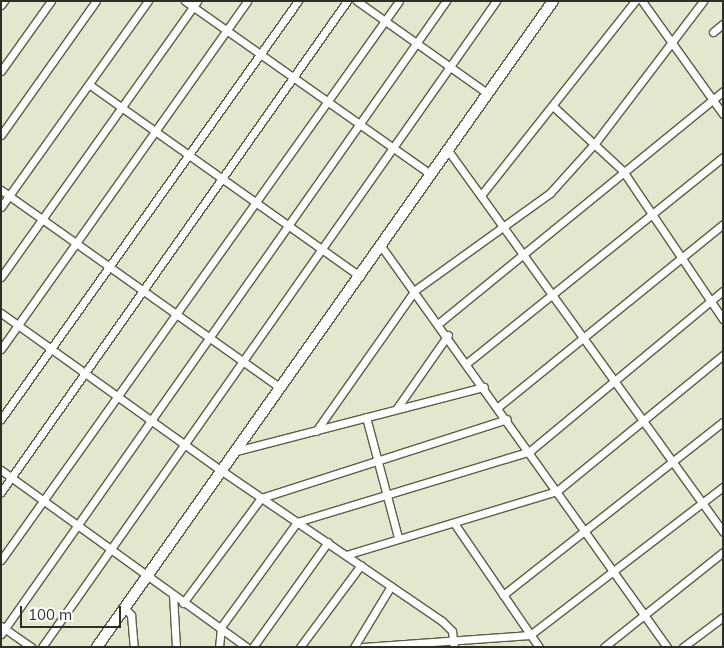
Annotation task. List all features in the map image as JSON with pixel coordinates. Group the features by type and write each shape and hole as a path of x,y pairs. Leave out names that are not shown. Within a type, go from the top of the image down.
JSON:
{"street":[{"path":"1,5 4,1"},
{"path":"1,70 51,1"},
{"path":"1,135 96,1"},
{"path":"1,207 90,85 148,1"},
{"path":"185,1 195,4 225,30 260,56 430,174"},
{"path":"1,349 247,1"},
{"path":"1,419 298,1"},
{"path":"1,492 348,1"},
{"path":"356,1 487,93"},
{"path":"1,560 42,499 118,396 399,1"},
{"path":"31,647 3,629 361,126 446,1"},
{"path":"42,647 496,1"},
{"path":"98,646 145,576 222,471 279,387 360,276 553,1"},
{"path":"482,194 554,107 635,1"},
{"path":"642,1 723,114"},
{"path":"316,431 415,290 546,197 595,143 670,41 704,1"},
{"path":"1,277 123,108 195,4"},
{"path":"713,32 723,24"},
{"path":"90,85 360,276"},
{"path":"439,323 723,91"},
{"path":"554,107 623,171 723,320"},
{"path":"448,149 554,294 670,463 702,502 723,532"},
{"path":"467,363 723,157"},
{"path":"1,190 44,218 279,387"},
{"path":"498,407 723,224"},
{"path":"381,246 448,335 613,573 667,647"},
{"path":"219,647 221,626 296,522 530,451 612,380 723,291"},
{"path":"1,312 118,396 154,419 185,444 260,498 328,542 449,626 454,637 454,647"},
{"path":"397,408 448,335"},
{"path":"346,555 398,537 557,490 723,355"},
{"path":"236,451 484,387"},
{"path":"366,417 384,495 398,537"},
{"path":"183,602 260,498 375,458 507,419"},
{"path":"502,595 723,422"},
{"path":"1,470 145,576 221,626 246,647"},
{"path":"363,647 454,637 530,635 723,487"},
{"path":"454,522 539,647"},
{"path":"253,647 328,542"},
{"path":"604,647 723,552"},
{"path":"300,647 361,565"},
{"path":"354,647 391,586"},
{"path":"173,595 176,647"},
{"path":"124,607 131,615 134,647"},
{"path":"683,647 723,617"}]}
